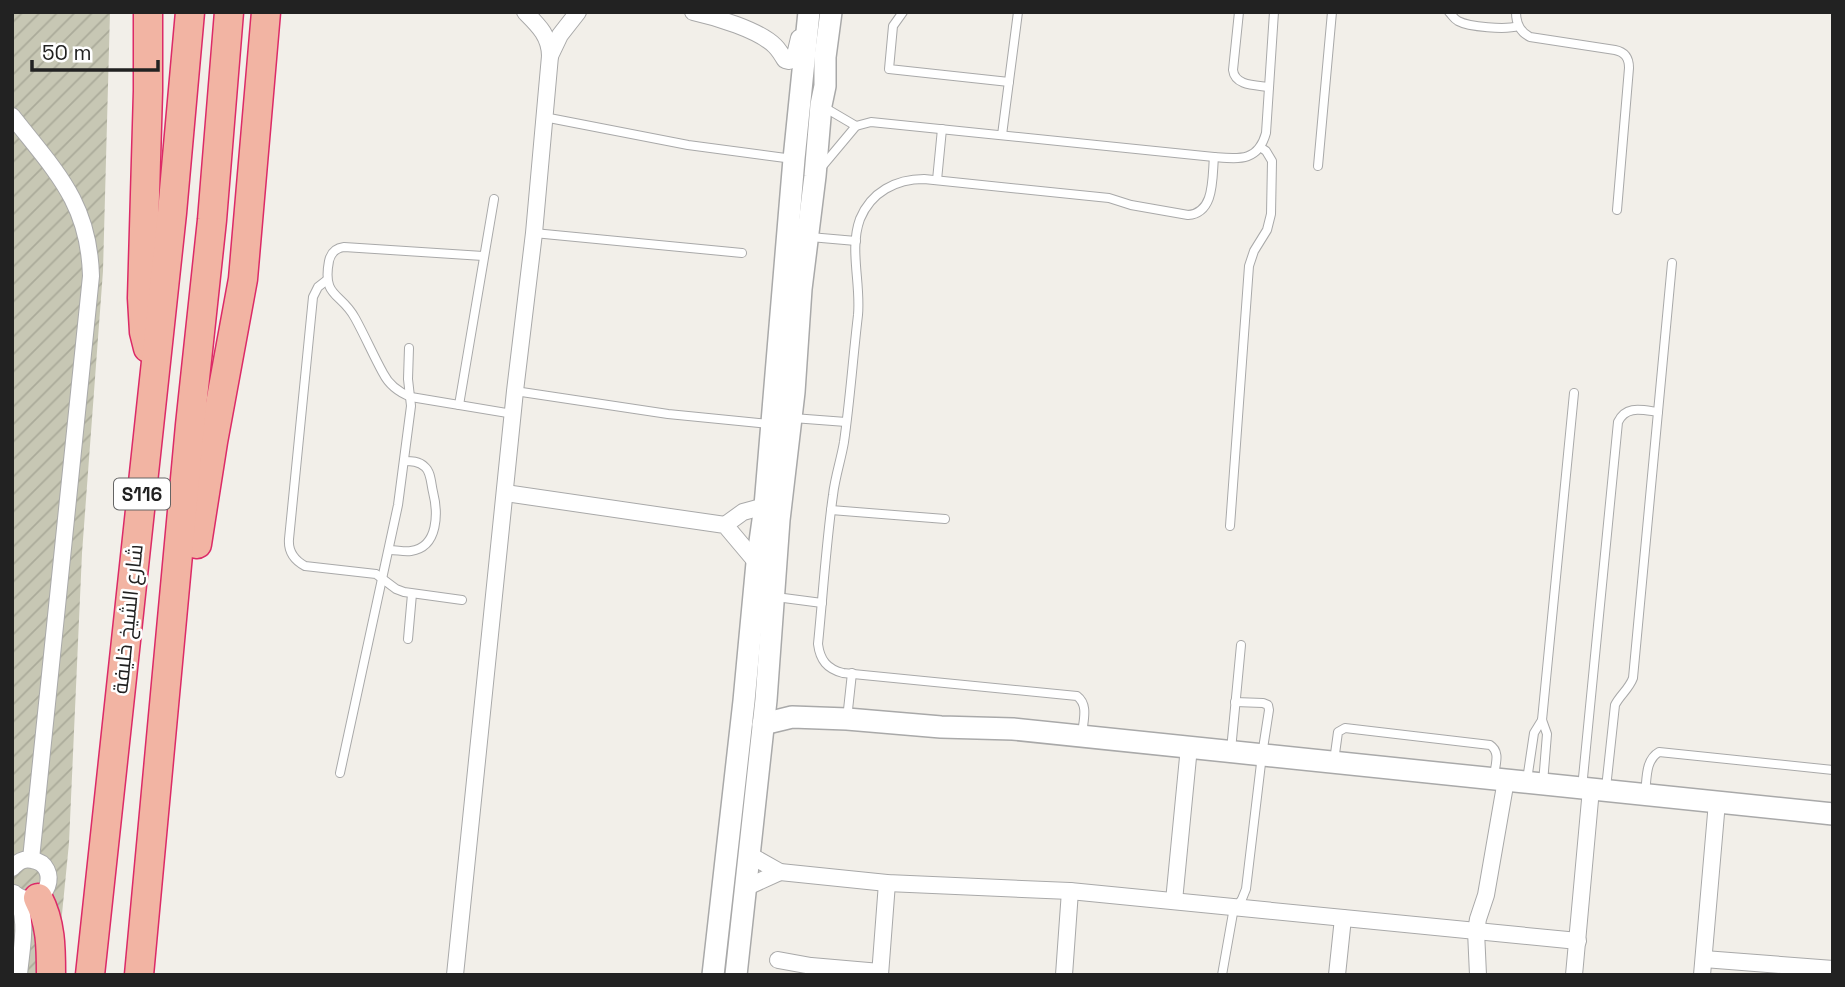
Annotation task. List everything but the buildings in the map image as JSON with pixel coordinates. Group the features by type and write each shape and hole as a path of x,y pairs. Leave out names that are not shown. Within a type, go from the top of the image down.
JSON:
{"highway":[{"path":"148,12 148,117 142,298 146,343 156,366"},
{"name":"شارع الشيخ خليفة","path":"90,975 172,213 190,12"},
{"name":"شارع الشيخ خليفة","path":"139,975 212,219 229,12"},
{"path":"154,822 164,806 170,788 197,545 243,279 266,12"},
{"path":"22,895 44,908 50,931 51,975"}],"street":[{"path":"455,975 515,391 534,233 550,56 547,37 525,12"},
{"path":"550,56 560,35 578,12"},
{"path":"693,12 739,26 768,40 777,47 785,60 789,61 795,55 809,14"},
{"path":"736,975 766,701 772,597 766,564 765,506 801,289 831,13"},
{"path":"713,975 744,701 766,564 779,520 788,235 809,14"},
{"path":"12,116 68,188 83,222 90,258 31,859"},
{"path":"505,493 724,525 766,564"},
{"path":"724,525 743,512 765,506"},
{"path":"766,701 792,717"},
{"path":"763,724 792,717 1013,729 1833,814"},
{"path":"1174,901 1189,747"},
{"path":"1478,975 1478,919 1517,782"},
{"path":"1574,975 1593,789"},
{"path":"1717,802 1703,967 1830,971"},
{"path":"748,854 780,872 887,883 1070,891 1578,941"},
{"path":"12,868 19,862 31,859 44,866 49,880 44,893 22,895 23,926 19,975"},
{"path":"745,888 780,872"},
{"path":"778,960 880,973 887,883"},
{"path":"1064,975 1070,891"},
{"path":"1337,975 1343,918"}],"lane":[{"path":"903,12 894,26 889,69 1009,82"},
{"path":"1002,135 1018,12"},
{"path":"1239,12 1234,77 1240,82 1269,87"},
{"path":"815,176 856,126 871,122 1214,157 1250,156 1260,147 1265,133 1274,12"},
{"path":"1318,166 1332,12"},
{"path":"1449,12 1454,18 1465,23 1506,29 1518,26"},
{"path":"1516,12 1518,26 1530,37 1620,51 1628,58 1617,210"},
{"path":"821,105 856,126"},
{"path":"544,117 688,145 794,159"},
{"path":"937,180 942,129"},
{"path":"1230,526 1249,267 1254,251 1267,230 1271,214 1272,161 1260,147"},
{"path":"1082,736 1085,706 1077,696 852,673 828,666 819,652 831,510 846,422 859,303 857,230 865,209 881,192 901,181 912,179 1109,198 1131,205 1196,214 1207,205 1214,157"},
{"path":"459,405 494,199"},
{"path":"534,233 742,253"},
{"path":"807,237 856,241"},
{"path":"483,256 344,247 331,255 327,280 331,291 354,316 386,380 397,390 411,397 513,414"},
{"path":"1593,789 1615,705 1633,678 1672,263"},
{"path":"327,280 318,287 313,298 289,545 294,558 304,566 376,574 396,589 412,594 461,600"},
{"path":"340,774 398,505 411,397 408,379 409,348"},
{"path":"515,391 668,414 846,422"},
{"path":"1517,782 1547,734 1542,720 1574,393"},
{"path":"1593,789 1618,422 1625,412 1630,410 1658,411"},
{"path":"390,550 412,551 421,547 430,537 437,521 428,471 421,464 404,461"},
{"path":"831,510 945,519"},
{"path":"408,639 412,594"},
{"path":"772,597 822,603"},
{"path":"1230,752 1241,645"},
{"path":"846,719 852,673"},
{"path":"1222,975 1235,908 1246,889 1269,710 1268,705 1263,703 1235,702"},
{"path":"1517,782 1534,733 1542,720"},
{"path":"1334,762 1338,732 1346,728 1490,745 1517,782"},
{"path":"1645,795 1650,760 1659,752 1833,771"}],"shaded area":[{"path":"12,12 110,12 103,271 82,553 69,843 56,975 12,975"}]}
